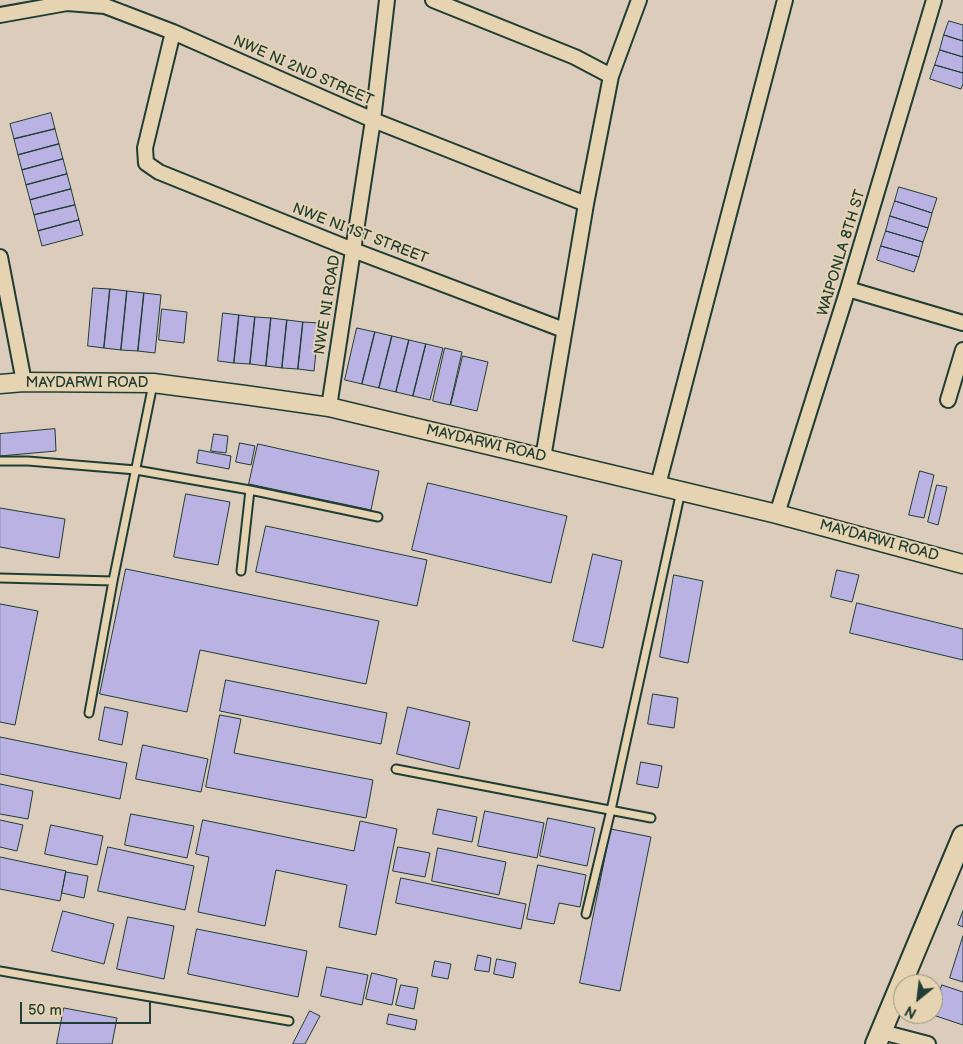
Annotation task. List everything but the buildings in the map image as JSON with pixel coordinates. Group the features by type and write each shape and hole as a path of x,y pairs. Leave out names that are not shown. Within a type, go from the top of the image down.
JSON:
{"main road":[{"path":"879,1038 963,836"}],"street":[{"name":"NWE NI ROAD","path":"329,407 373,120 387,0"},
{"path":"433,0 575,57 611,76"},
{"path":"542,458 586,204 611,76 639,0"},
{"path":"658,485 785,0"},
{"name":"WAIPONLA 8TH ST","path":"777,514 848,289 934,0"},
{"name":"NWE NI 2ND STREET","path":"0,15 67,3 104,6 173,32 373,120 586,204"},
{"name":"NWE NI 1ST STREET","path":"173,32 145,148 146,163 159,172 353,250 564,330"},
{"path":"0,257 24,382"},
{"path":"848,289 963,323"},
{"path":"948,400 963,350"},
{"name":"MAYDARWI ROAD","path":"0,384 24,382 153,383 329,407 681,490 963,564"},
{"path":"879,1038 928,1044"}],"lane":[{"path":"89,713 113,581 153,383"},
{"path":"0,461 28,461 136,470 250,490 378,517"},
{"path":"241,571 250,490"},
{"path":"586,914 611,810 681,490"},
{"path":"0,578 113,581"},
{"path":"396,769 651,818"},
{"path":"0,971 289,1021"}]}
